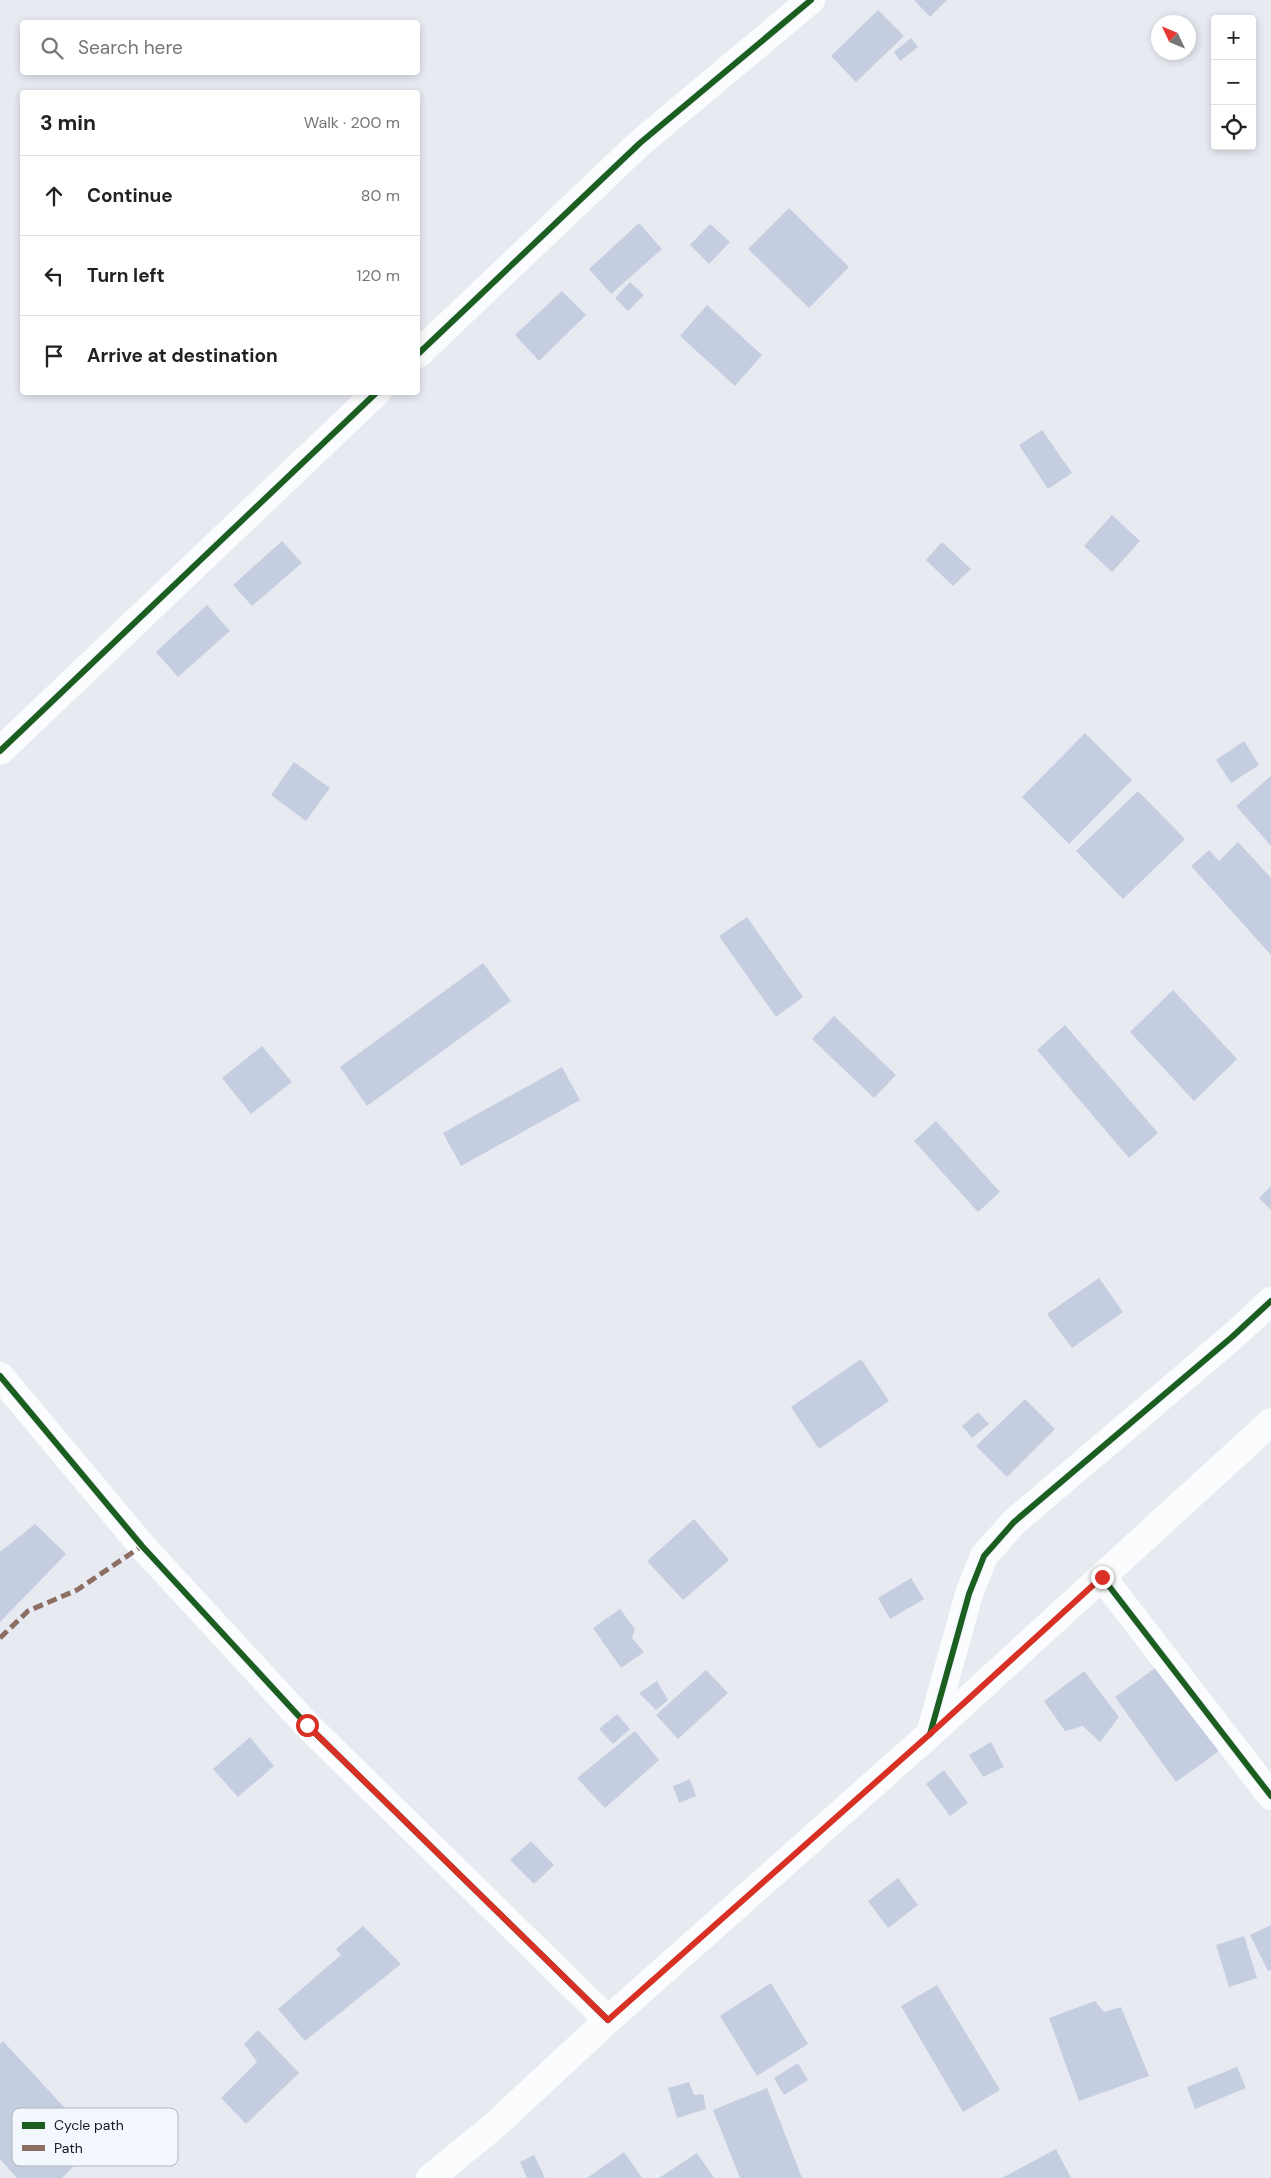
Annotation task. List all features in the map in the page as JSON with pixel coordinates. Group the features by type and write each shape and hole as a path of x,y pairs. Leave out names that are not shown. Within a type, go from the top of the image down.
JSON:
{"street":[{"path":"420,352 640,143 811,0"},
{"path":"0,751 374,395"},
{"path":"930,1734 969,1594 984,1556 1014,1522 1232,1337 1271,1301"},
{"path":"0,1376 142,1546 307,1725 608,2020"},
{"path":"430,2178 494,2126 608,2020 930,1734 1271,1422"},
{"path":"1102,1577 1271,1796"}],"building":[{"path":"914,0 947,0 930,17"},
{"path":"878,10 904,36 856,82 831,56"},
{"path":"911,38 918,47 900,61 894,52"},
{"path":"789,208 849,267 809,308 748,249"},
{"path":"639,223 662,249 611,294 589,269"},
{"path":"710,224 730,242 709,264 690,245"},
{"path":"630,282 644,295 628,311 615,298"},
{"path":"562,291 586,315 539,361 515,335"},
{"path":"707,305 762,355 735,386 680,336"},
{"path":"1042,430 1072,473 1048,489 1019,445"},
{"path":"1112,515 1140,541 1112,572 1084,546"},
{"path":"282,541 302,563 252,606 233,585"},
{"path":"942,542 971,569 953,586 926,560"},
{"path":"207,605 230,631 178,677 156,652"},
{"path":"1085,733 1132,780 1069,844 1022,797"},
{"path":"1244,741 1259,765 1231,783 1216,760"},
{"path":"294,762 330,788 306,821 271,795"},
{"path":"1271,776 1271,846 1236,806"},
{"path":"1138,791 1185,839 1123,899 1076,851"},
{"path":"1238,842 1271,878 1271,955 1191,866 1209,850 1219,861"},
{"path":"747,917 803,997 776,1017 719,936"},
{"path":"483,963 511,1001 367,1106 340,1067"},
{"path":"1173,990 1237,1059 1194,1101 1130,1032"},
{"path":"834,1016 896,1075 874,1098 812,1039"},
{"path":"1065,1025 1158,1133 1129,1158 1037,1050"},
{"path":"262,1046 292,1082 251,1114 222,1078"},
{"path":"562,1067 580,1100 461,1166 443,1133"},
{"path":"936,1121 1000,1192 978,1212 914,1141"},
{"path":"1271,1186 1271,1210 1259,1198"},
{"path":"1099,1278 1123,1312 1072,1348 1047,1314"},
{"path":"861,1359 889,1401 819,1449 791,1407"},
{"path":"1025,1399 1055,1429 1007,1477 976,1446"},
{"path":"978,1412 989,1424 972,1438 962,1426"},
{"path":"694,1519 729,1560 683,1600 647,1561"},
{"path":"35,1524 66,1554 0,1622 0,1552"},
{"path":"911,1578 924,1599 890,1619 878,1598"},
{"path":"620,1609 635,1629 632,1638 644,1652 621,1668 593,1628"},
{"path":"1162,1663 1222,1749 1176,1782 1115,1697"},
{"path":"706,1670 728,1693 678,1739 656,1715"},
{"path":"1084,1671 1119,1717 1100,1742 1083,1726 1065,1731 1044,1701"},
{"path":"657,1681 668,1700 656,1710 639,1693"},
{"path":"617,1714 630,1729 613,1744 599,1729"},
{"path":"635,1731 659,1760 605,1808 577,1778"},
{"path":"250,1737 274,1766 238,1797 213,1769"},
{"path":"991,1742 1004,1767 983,1777 969,1755"},
{"path":"944,1770 968,1803 950,1816 926,1784"},
{"path":"690,1779 696,1796 679,1803 673,1786"},
{"path":"531,1841 554,1865 534,1884 510,1860"},
{"path":"898,1878 918,1905 888,1928 868,1901"},
{"path":"1271,1925 1271,1970 1268,1971 1250,1935"},
{"path":"363,1926 401,1964 305,2041 278,2009 341,1955 336,1949"},
{"path":"1244,1936 1257,1978 1229,1987 1216,1945"},
{"path":"771,1983 808,2044 757,2076 720,2016"},
{"path":"937,1985 1000,2090 963,2112 901,2006"},
{"path":"1095,2001 1104,2012 1121,2007 1149,2076 1079,2101 1049,2018"},
{"path":"258,2030 299,2073 246,2124 221,2098 257,2062 244,2044"},
{"path":"3,2041 65,2108 12,2108 12,2166 74,2166 62,2178 17,2178 0,2159 0,2044"},
{"path":"798,2063 808,2080 784,2095 774,2078"},
{"path":"1237,2067 1246,2088 1195,2109 1187,2087"},
{"path":"689,2082 694,2095 703,2094 706,2109 677,2118 668,2088"},
{"path":"767,2088 802,2178 740,2178 713,2110"},
{"path":"1056,2149 1071,2178 1002,2178"},
{"path":"624,2152 642,2178 587,2178"},
{"path":"697,2153 714,2178 659,2178"},
{"path":"534,2155 545,2178 527,2178 520,2162"}],"marked path":[{"path":"0,1638 28,1611 77,1590 142,1546"}],"cycle path":[{"path":"420,352 640,143 811,0"},
{"path":"0,751 374,395"},
{"path":"930,1734 969,1594 984,1556 1014,1522 1232,1337 1271,1301"},
{"path":"0,1376 142,1546 307,1725 608,2020"},
{"path":"1102,1577 1271,1796"}],"route":[{"path":"307,1725 608,2020 930,1734 1102,1577"}]}
